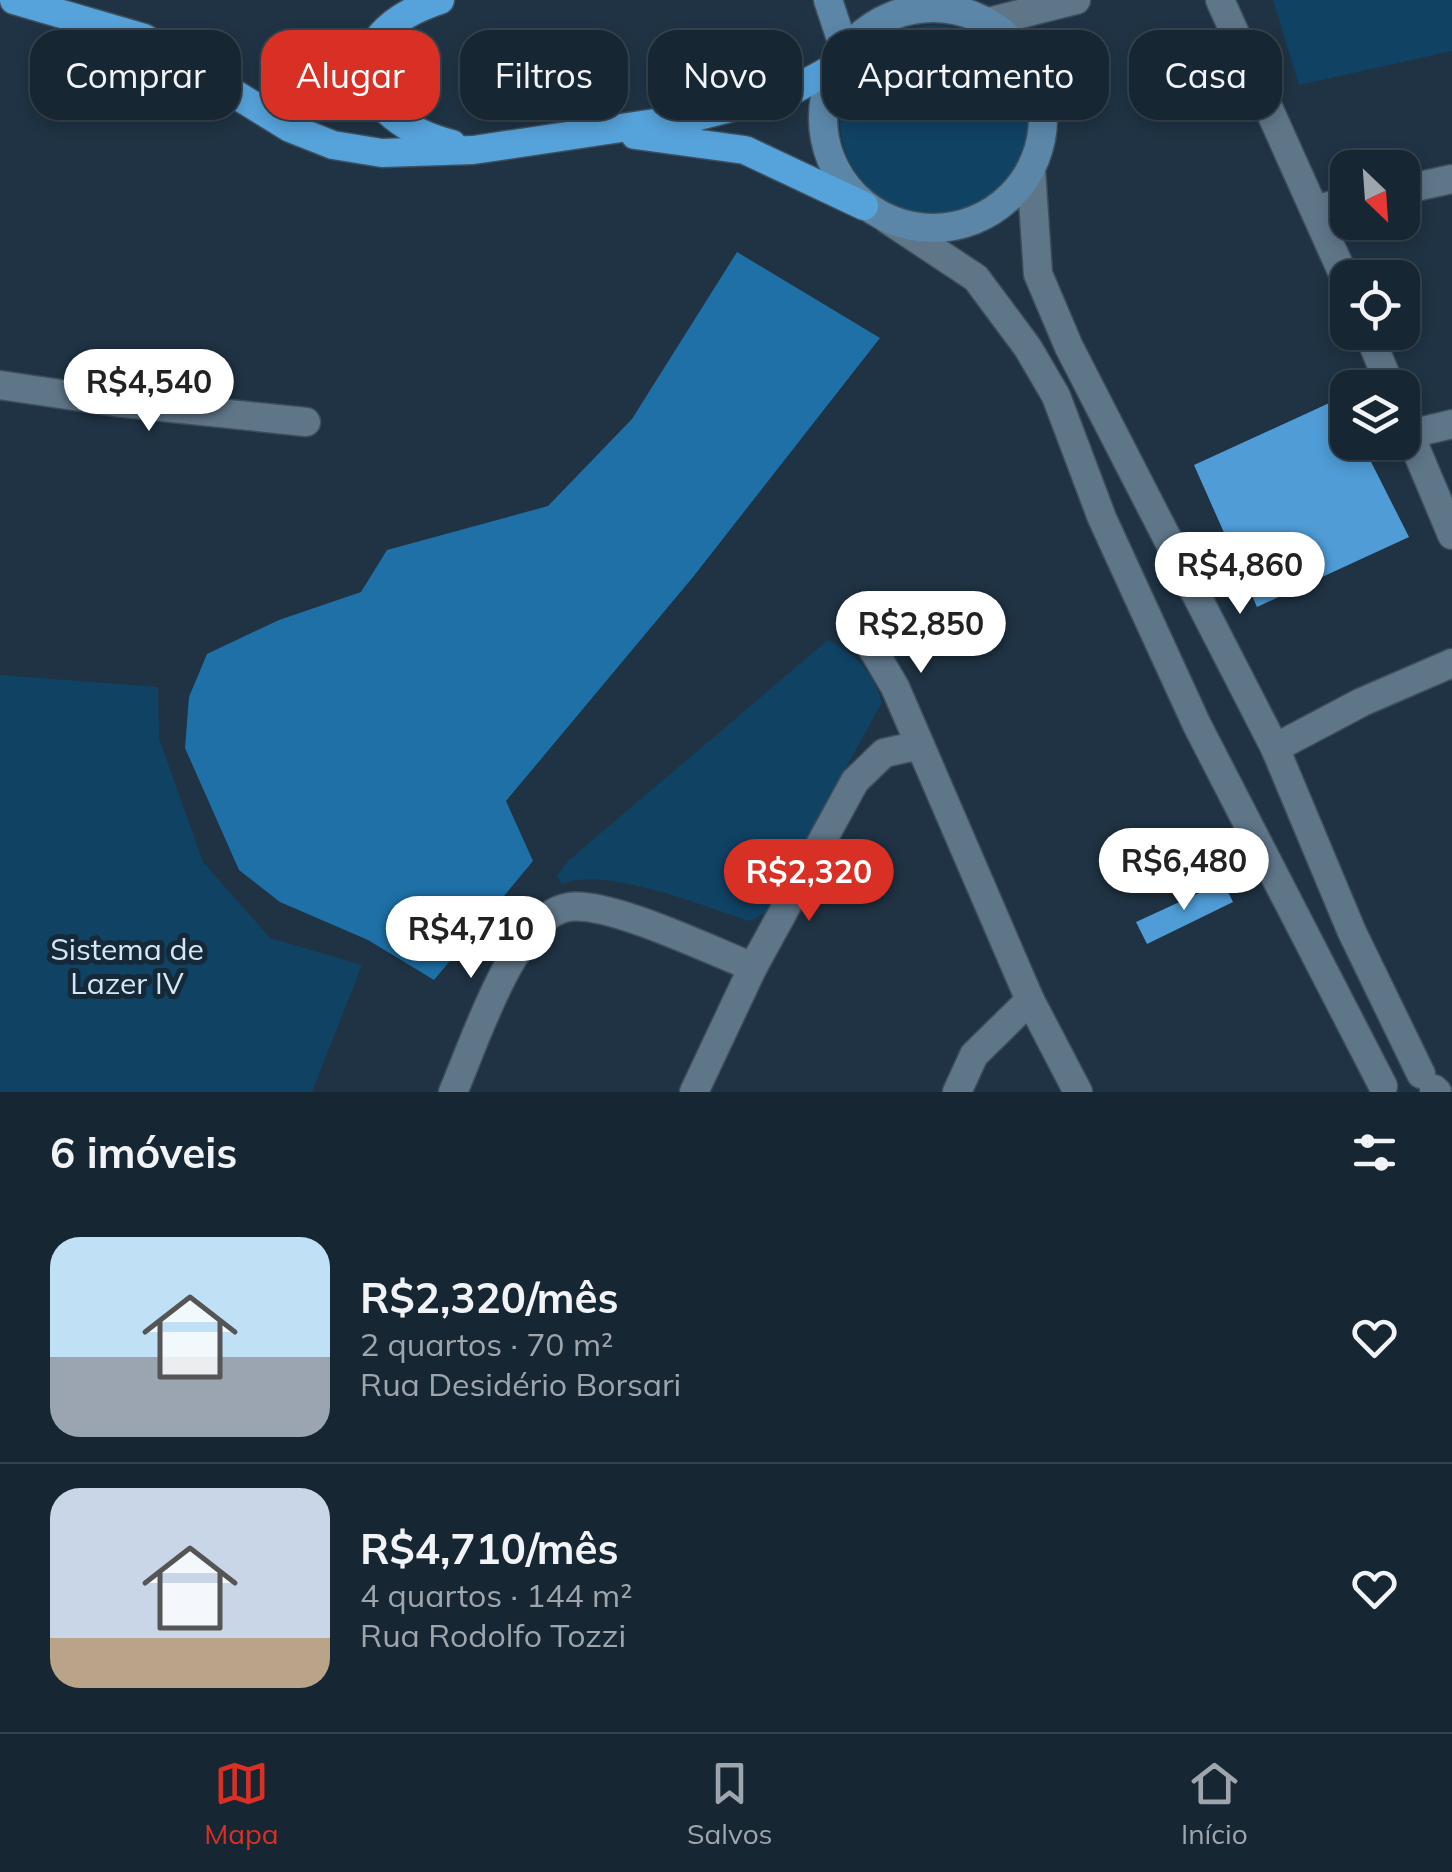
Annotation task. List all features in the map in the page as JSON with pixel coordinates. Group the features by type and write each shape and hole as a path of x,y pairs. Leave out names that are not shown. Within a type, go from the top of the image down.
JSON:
{"highway":[{"path":"14,0 144,38 290,128 333,145 382,153 473,150 753,104 788,93 822,71"},
{"path":"440,0 399,16 382,29 368,54 369,82 388,109 426,138 473,150"},
{"path":"604,131 745,150 875,212"}],"main road":[{"path":"828,0 834,30"},
{"path":"874,0 900,12"},
{"path":"824,120 824,142 832,166 875,212 913,228 941,229 968,223 1004,202 1031,170 1041,143 1044,115 1040,87 1028,61 1010,39 988,22 957,10 900,12 866,30"}],"street":[{"path":"988,22 1076,0"},
{"path":"1220,0 1337,260"},
{"path":"1031,170 1038,274 1069,347 1275,748 1352,932 1432,1087"},
{"path":"1420,186 1452,179"},
{"path":"1316,209 1330,206"},
{"path":"875,212 976,278 1028,348 1056,396 1102,518 1197,725 1382,1089 1404,1071 1432,1087"},
{"path":"0,385 306,422"},
{"path":"1420,425 1452,424"},
{"path":"1420,458 1452,535"},
{"path":"866,636 895,686 1030,1000 1078,1092"},
{"path":"1275,748 1362,702 1452,663"},
{"path":"694,1092 753,967 855,782 884,753 920,744"},
{"path":"454,1092 508,968 526,938 552,912 568,907 596,908 753,967"},
{"path":"957,1092 974,1055 1030,1000"}],"green space":[{"path":"1273,0 1452,0 1452,51 1299,85"},
{"path":"916,27 961,30 907,30"},
{"path":"840,120 1028,120 1021,156 1001,187 970,207 952,213 916,213 882,198 856,172 841,138"},
{"path":"828,640 862,665 882,702 767,912 750,921 628,884 580,880 562,884 557,876 568,861"},
{"name":"Sistema de Lazer IV","path":"0,675 158,687 159,738 203,862 270,938 362,965 312,1092 0,1092"}],"shaded area":[{"path":"737,252 880,338 693,577 506,801 533,861 434,980 368,940 280,902 239,870 185,748 189,697 207,654 279,620 361,592 387,550 548,506 632,419"}],"building":[{"path":"1330,403 1330,460 1370,460 1409,537 1257,607 1194,465"},
{"path":"1223,882 1233,902 1147,944 1136,922"}]}
